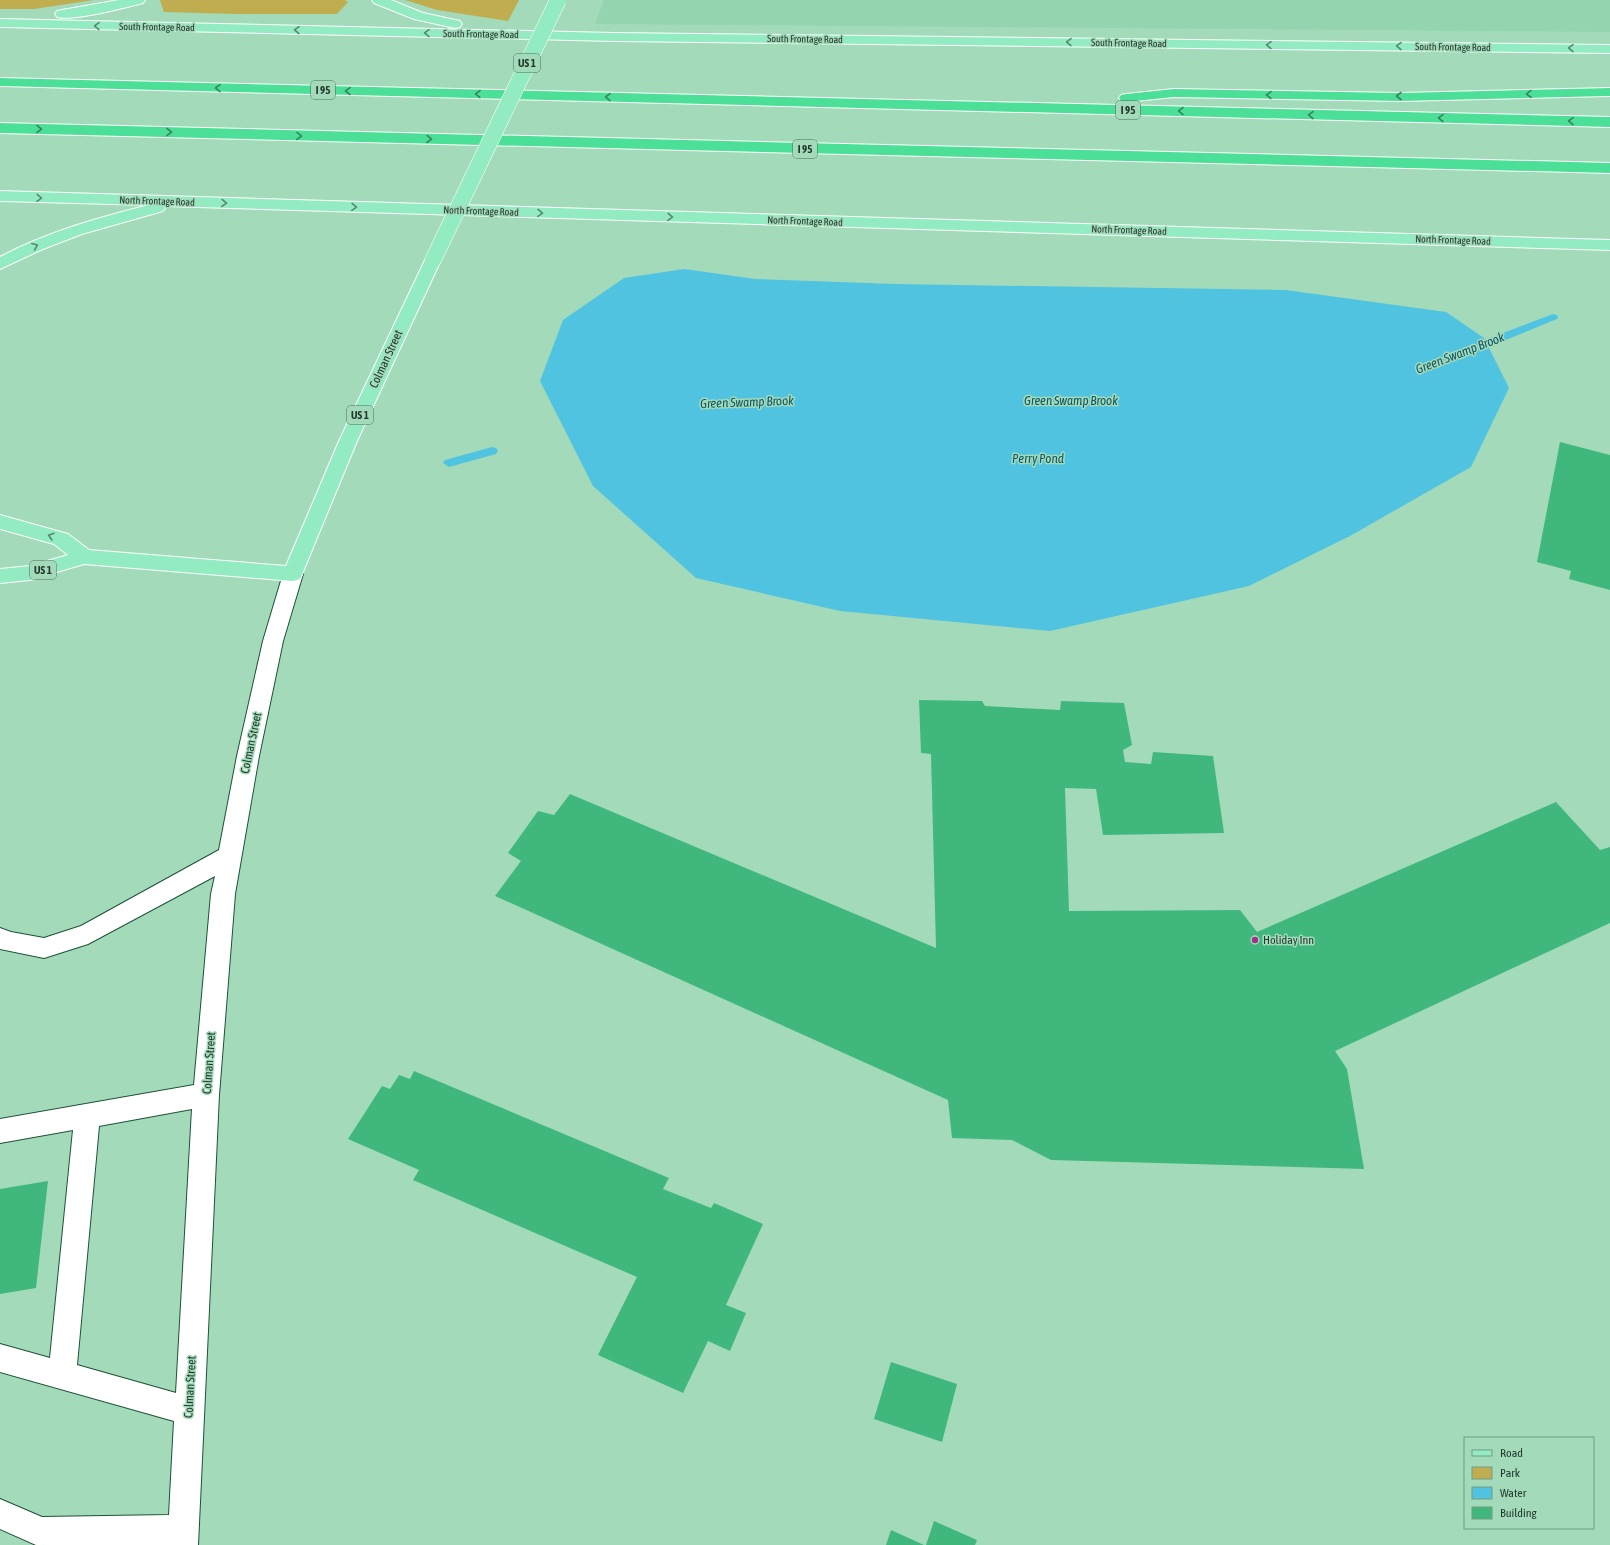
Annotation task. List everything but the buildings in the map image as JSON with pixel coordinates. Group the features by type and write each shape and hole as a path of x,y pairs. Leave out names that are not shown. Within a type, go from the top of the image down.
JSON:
{"highway":[{"name":"I 95","path":"0,82 1610,122"},
{"path":"1040,108 1174,93 1400,97 1610,92"},
{"name":"I 95","path":"0,128 1610,168"}],"main road":[{"path":"0,18 84,11 138,0"},
{"path":"378,0 419,16 462,25 690,38"},
{"name":"Colman Street","path":"293,574 348,440 558,0"},
{"name":"South Frontage Road","path":"0,23 690,38 1610,49"},
{"name":"North Frontage Road","path":"0,196 1610,245"},
{"path":"0,264 25,251 69,233 140,212 185,202"},
{"path":"0,522 61,539 84,557"},
{"name":"US 1","path":"0,576 30,573 84,557 293,574"}],"street":[{"name":"Colman Street","path":"183,1537 206,1095 219,926 228,857 241,785 273,641 293,574"},
{"path":"0,938 10,942 44,948 88,934 228,857"},
{"path":"0,1131 206,1095"},
{"path":"62,1375 87,1116"},
{"path":"0,1358 189,1411"},
{"path":"0,1514 41,1532 183,1537"}],"shaded area":[{"path":"604,0 1610,0 1610,32 595,24"}],"green space":[{"path":"0,0 94,0 34,9 0,9"},
{"path":"160,0 345,0 348,2 337,14 235,14 164,12"},
{"path":"405,0 519,0 508,21 437,10"}],"water":[{"name":"Perry Pond","path":"684,269 755,279 895,284 1286,290 1446,312 1484,338 1509,388 1471,467 1350,536 1249,586 1050,631 840,611 696,578 593,486 540,381 563,320 624,278"}],"waterway":[{"name":"Green Swamp Brook","path":"1470,350 1553,317"},
{"name":"Green Swamp Brook","path":"449,463 492,451"}],"place":[{"name":"Holiday Inn","path":"1255,940"}]}
